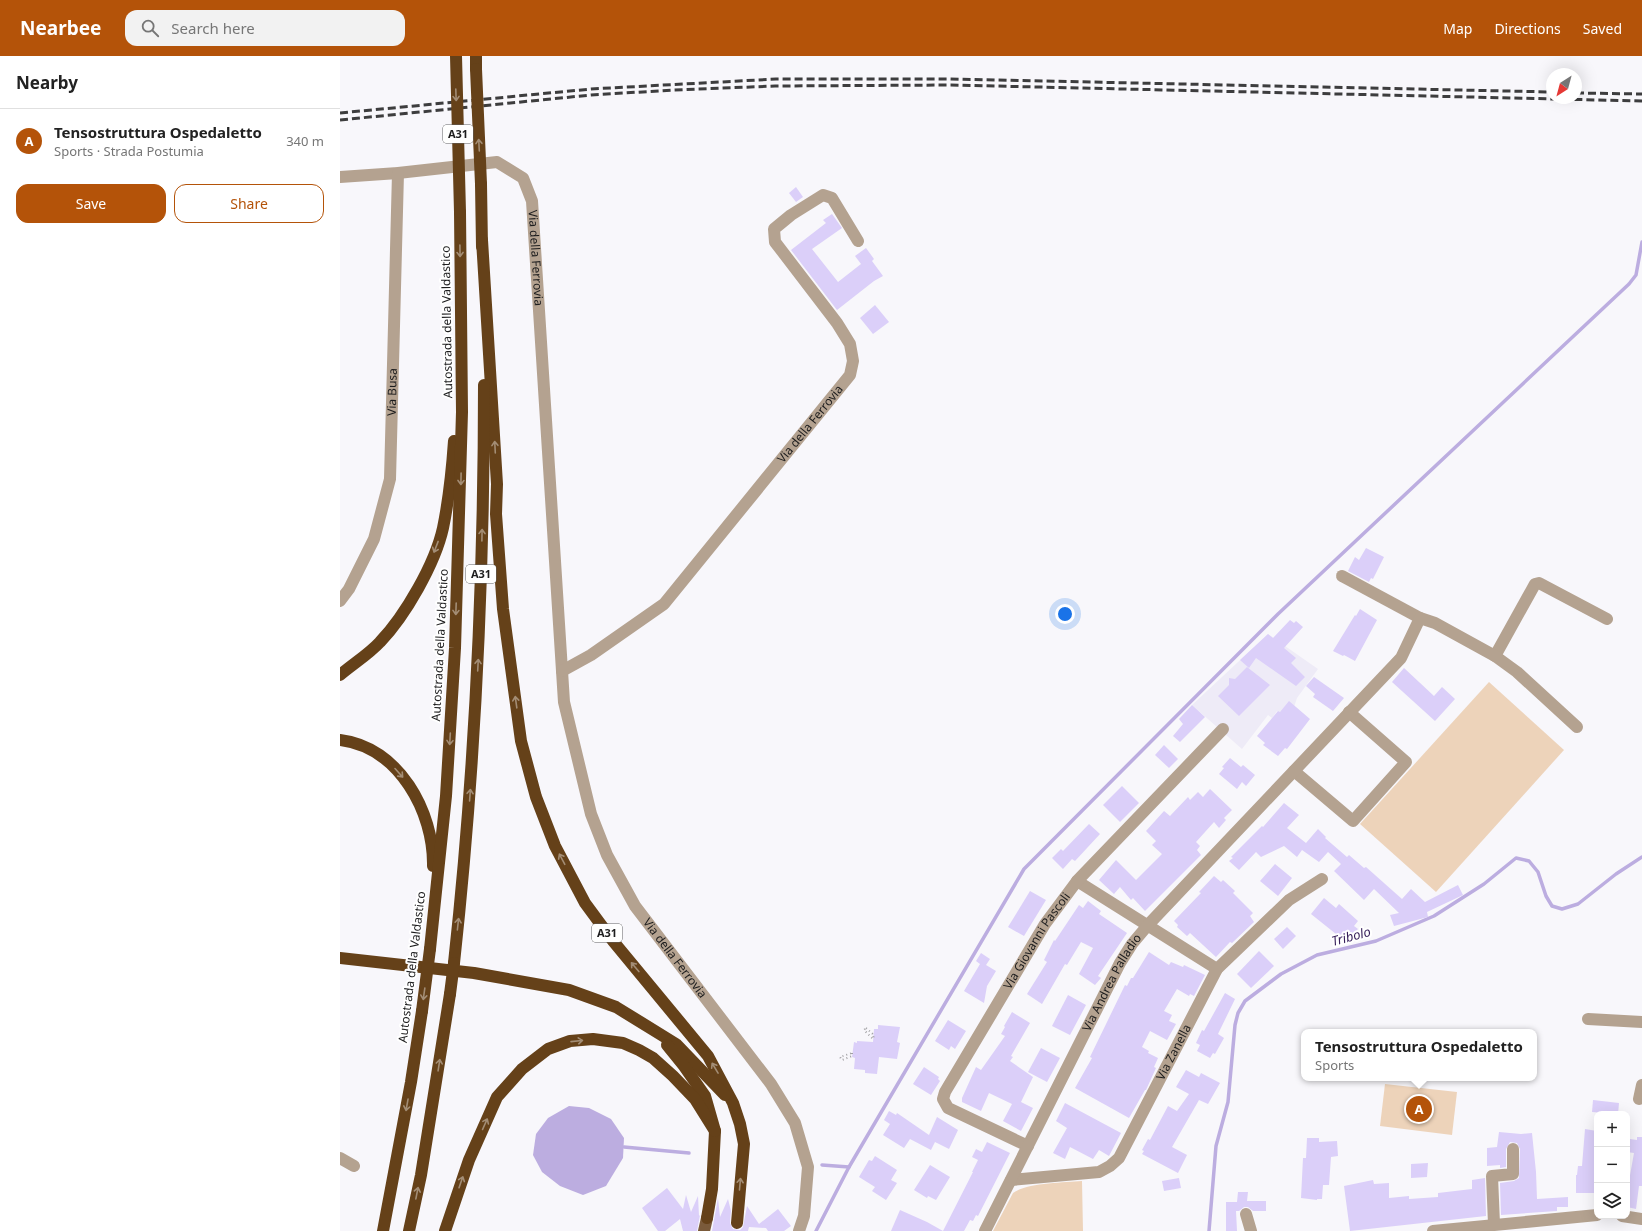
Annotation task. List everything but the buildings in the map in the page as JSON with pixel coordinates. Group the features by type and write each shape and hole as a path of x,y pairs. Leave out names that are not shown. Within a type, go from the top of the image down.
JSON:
{"highway":[{"name":"Autostrada della Valdastico","path":"383,1231 408,1098 422,1011 446,796 455,648 461,475 462,328 456,56"},
{"name":"A31","path":"409,1231 426,1146 454,963 468,818 478,654 483,515 482,240 476,56"},
{"name":"A31","path":"482,240 497,484 496,514 503,609 521,741 536,797 555,846 585,903 613,941 708,1056 722,1079 733,1103 740,1124 744,1144 736,1227"},
{"name":"A31","path":"340,675 380,642 395,623 425,577 442,530 451,484 462,328"},
{"name":"A31","path":"340,740 369,749 380,756 403,777 418,801 431,843 433,863 432,930"},
{"name":"A31","path":"340,958 474,973 569,990 616,1006 676,1044 733,1103"},
{"name":"A31","path":"646,1025 669,1047 705,1096 715,1131 712,1189 707,1218"},
{"path":"445,1231 469,1160 497,1098 522,1069 548,1049 570,1041 593,1039 623,1043 639,1050 653,1058 695,1099 715,1131"}],"main road":[{"path":"704,1231 707,1218"}],"street":[{"name":"Via della Ferrovia","path":"340,177 398,173 497,162 523,178 532,201 564,702 591,814 607,855 635,906 771,1084 795,1123 808,1167 804,1216 799,1231"},
{"name":"Via Busa","path":"340,601 349,590 374,539 390,479 398,173"},
{"name":"Via della Ferrovia","path":"562,670 591,655 664,604 850,375 853,361 850,344 837,323 775,242 774,230 791,215 824,195 832,198 858,241"},
{"path":"1342,576 1420,618 1435,622 1495,656 1517,672 1577,727"},
{"path":"1495,656 1535,584 1539,583 1607,619"},
{"name":"Via Andrea Palladio","path":"985,1231 990,1218 1011,1180 1120,963 1132,944 1148,925 1401,658 1420,618"},
{"path":"1294,771 1353,821 1406,762 1349,712"},
{"name":"Via Giovanni Pascoli","path":"1028,1146 948,1108 944,1103 944,1096 1045,924 1076,881 1223,729"},
{"name":"Via Zanella","path":"1011,1180 1099,1172 1110,1166 1119,1158 1217,969 1289,900 1322,879"},
{"path":"1076,881 1217,969"},
{"path":"1588,1019 1642,1022"},
{"path":"1639,1099 1642,1085"},
{"path":"1489,1227 1492,1176 1513,1174 1513,1149"},
{"path":"340,1158 354,1166"},
{"path":"1246,1214 1251,1231"},
{"path":"1433,1231 1489,1227 1594,1215"},
{"path":"1630,1217 1642,1219"}],"path":[{"path":"866,1028 874,1035 873,1039 864,1030 866,1028"},
{"path":"852,1053 852,1056 842,1060 840,1058 847,1054 852,1053"}],"shaded area":[{"path":"1268,634 1318,669 1297,698 1294,707 1280,712 1277,711 1272,718 1268,715 1242,749 1192,705"},
{"path":"1489,682 1564,750 1436,892 1360,824"},
{"path":"1385,1084 1457,1092 1452,1135 1380,1126"},
{"path":"569,1106 589,1108 611,1119 624,1138 623,1158 606,1186 583,1195 560,1186 542,1172 533,1155 536,1134 548,1118"},
{"path":"1082,1181 1083,1231 993,1231 1013,1193 1020,1189 1037,1185"}],"waterway":[{"path":"816,1231 849,1167 1024,869 1278,614 1629,284 1636,275 1642,242"},
{"name":"Tribolo","path":"1209,1231 1216,1146 1228,1102 1235,1025 1238,1013 1245,1001 1281,974 1317,955 1376,941 1434,916 1484,884 1516,858 1529,861 1538,872 1546,896 1552,906 1562,909 1578,904 1616,874 1642,857"},
{"path":"624,1147 689,1153"},
{"path":"822,1165 849,1167"}],"railway":[{"path":"340,113 591,89 776,79 950,79 1546,92"},
{"path":"340,120 591,95 775,86 951,85 1642,101"},
{"path":"1582,93 1642,94"}],"place":[{"name":"Tensostruttura Ospedaletto","path":"1419,1109"}]}
